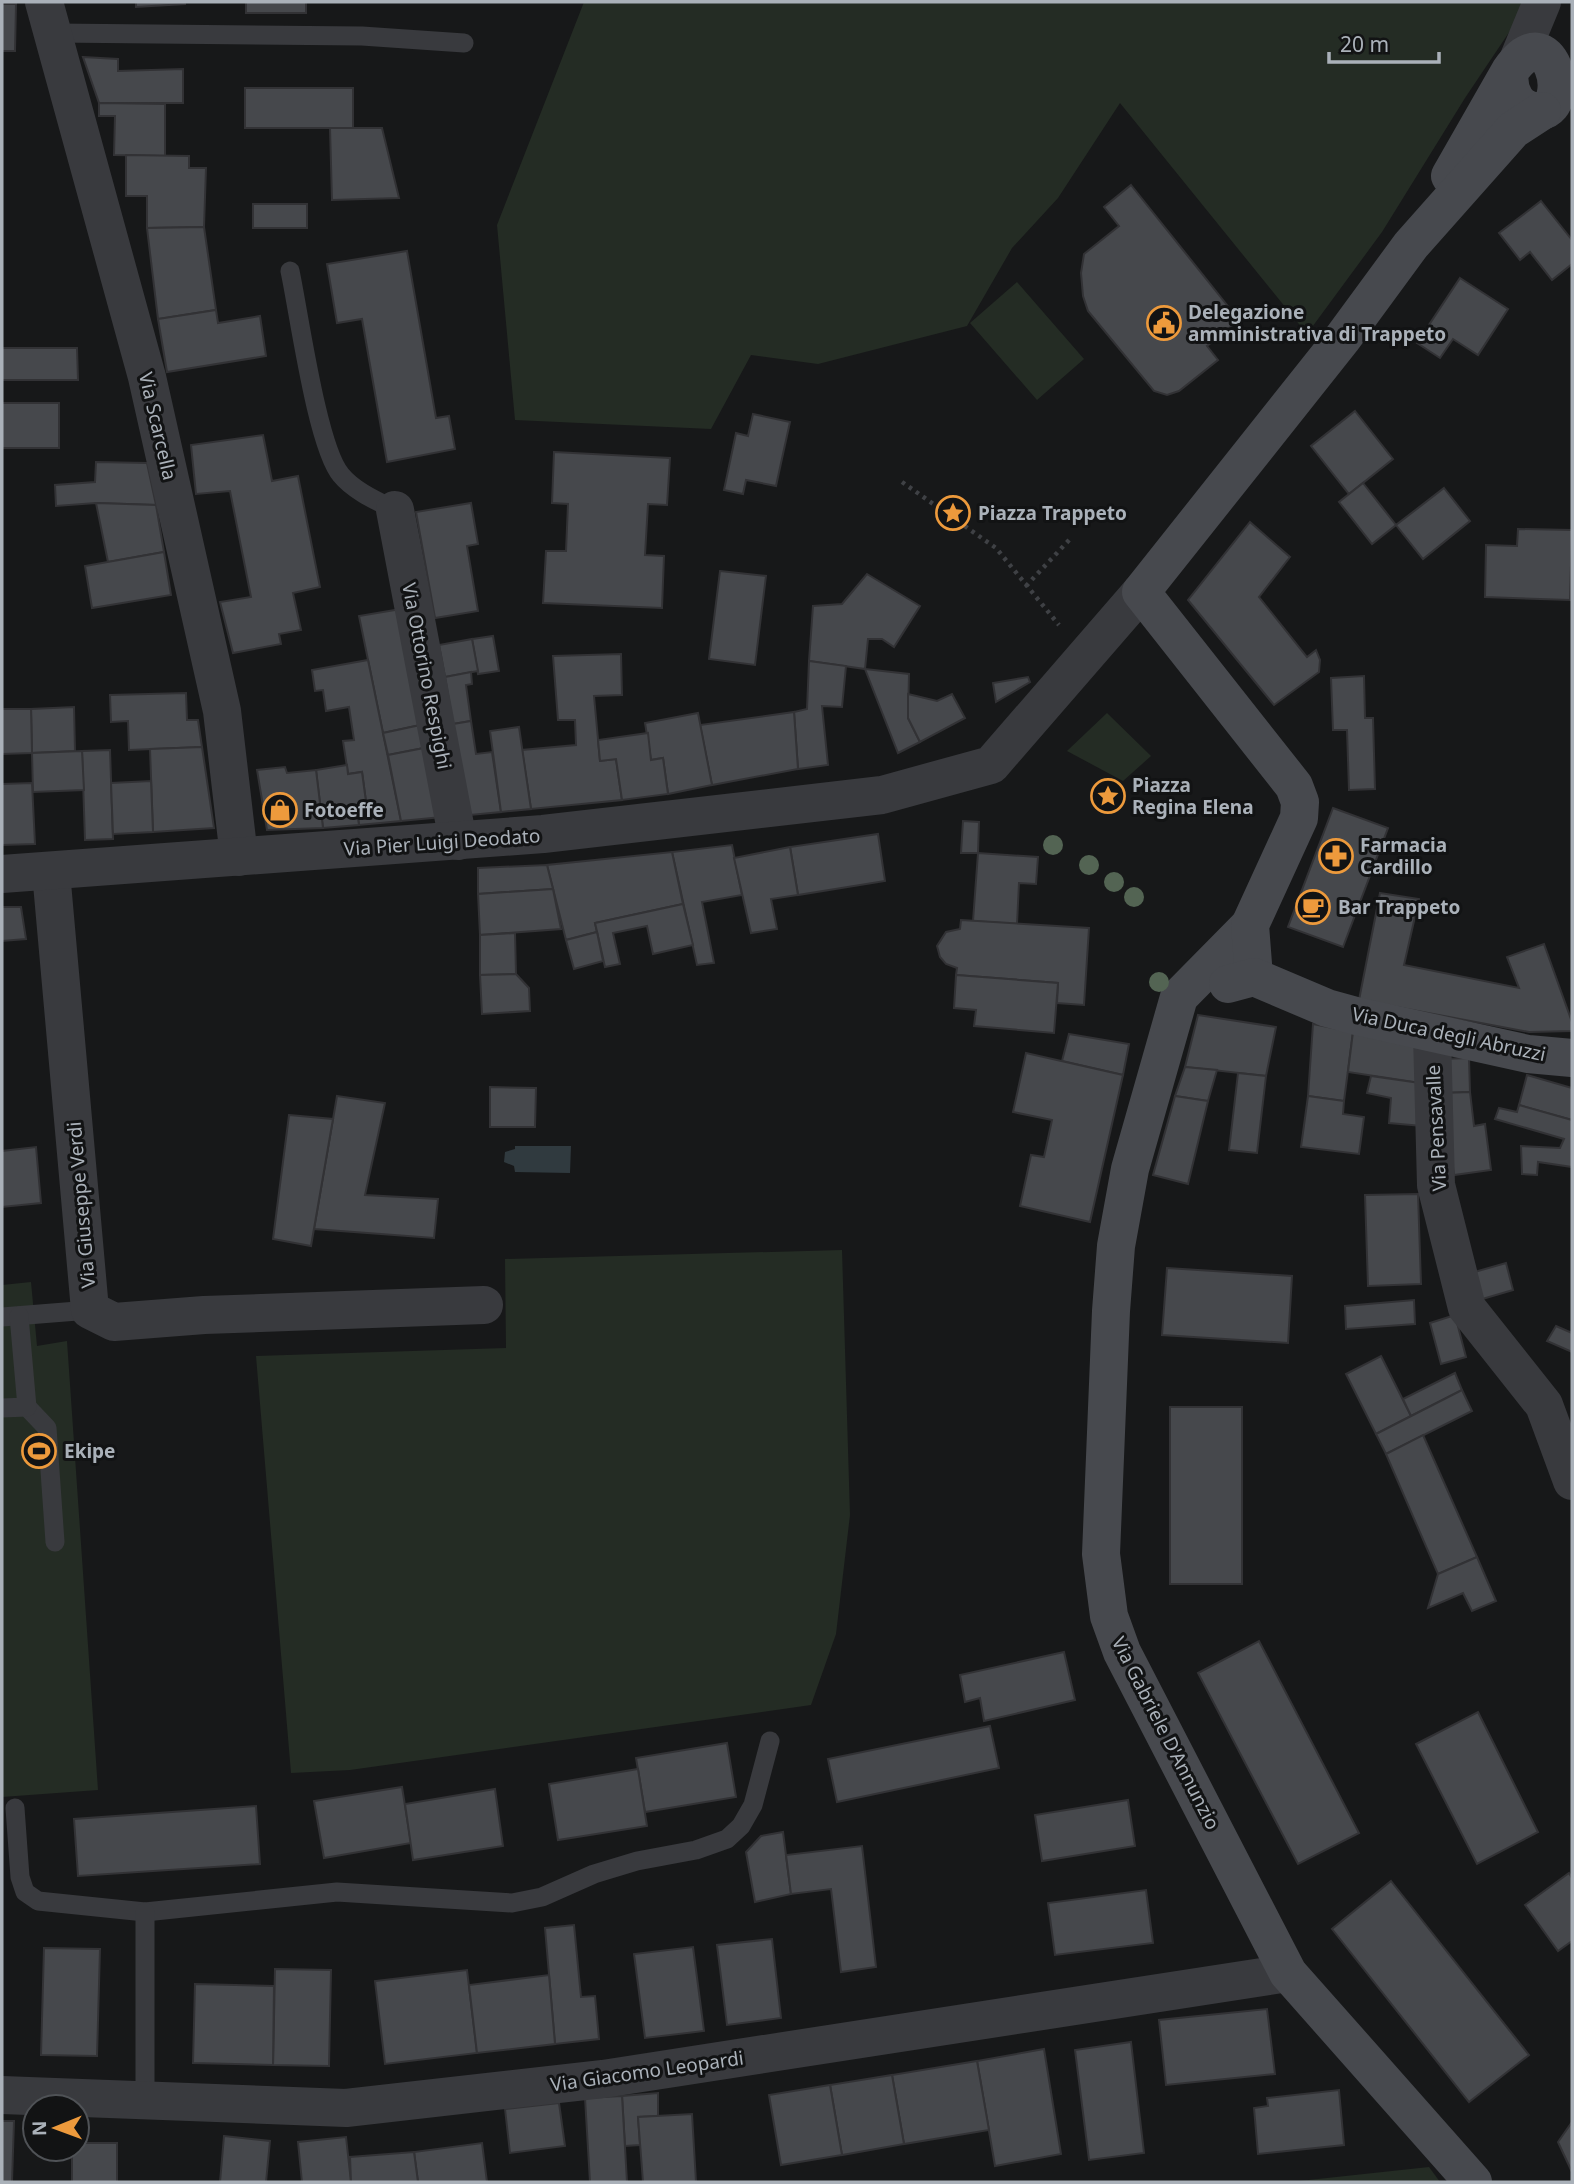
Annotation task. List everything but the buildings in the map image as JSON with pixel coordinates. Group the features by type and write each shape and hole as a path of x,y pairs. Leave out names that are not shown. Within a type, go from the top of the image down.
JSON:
{"main road":[{"path":"1542,111 1530,110 1519,104 1511,95 1544,68"},
{"path":"1411,245 1513,130 1562,99 1544,68"},
{"path":"1179,997 1250,925 1299,818 1300,802 1294,786 1152,579 1342,339 1544,68"},
{"path":"1179,997 1254,977 1250,925"},
{"name":"Via Duca degli Abruzzi","path":"1254,977 1327,1008 1528,1054 1572,1058"},
{"name":"Via Gabriele D'Annunzio","path":"1179,997 1130,1169 1116,1246 1101,1555 1109,1616 1122,1652 1288,1973 1439,2139 1473,2182"}],"street":[{"path":"1542,2 1544,68"},
{"path":"1544,68 1559,2"},
{"name":"Via Scarcella","path":"49,18 147,377 222,711 239,857"},
{"name":"Via Ottorino Respighi","path":"396,510 458,841"},
{"name":"Via Pier Luigi Deodato","path":"2,874 556,833 881,795 991,765 1152,579"},
{"name":"Via Giuseppe Verdi","path":"51,872 90,1310 114,1322 204,1315 484,1305"},
{"name":"Via Pensavalle","path":"1432,1034 1436,1185 1467,1308 1544,1405 1572,1480"},
{"name":"Via Giacomo Leopardi","path":"2,2095 346,2108 603,2079 1288,1973"}],"lane":[{"path":"49,18 464,43"},
{"path":"290,271 323,431 334,465 343,478 396,510"},
{"path":"55,1542 47,1428 27,1407 10,1316 90,1310"},
{"path":"2,1408 27,1407"},
{"path":"15,1808 20,1877 25,1892 38,1901 145,1912 337,1892 512,1903 542,1897 594,1874 637,1861 696,1850 727,1839 741,1826 753,1805 770,1741"},
{"path":"145,1912 145,2100"}],"path":[{"path":"902,482 996,548 1059,625"},
{"path":"1026,586 1071,538"}],"shaded area":[{"path":"584,2 1525,2 1518,19 1465,98 1382,232 1307,334 1120,103 1058,198 1012,248 967,326 818,364 751,355 711,429 515,420 497,225"},
{"path":"1017,282 1084,359 1037,400 970,323"},
{"path":"1107,713 1151,756 1123,781 1067,751"},
{"path":"515,1146 571,1146 570,1173 515,1172 514,1166 504,1162 505,1152 515,1149"},
{"path":"842,1250 850,1515 836,1634 811,1705 350,1770 291,1773 256,1356 506,1348 505,1259"},
{"name":"Ekipe","path":"31,1282 37,1346 67,1341 98,1790 2,1797 2,1285"},
{"path":"1429,2167 1440,2182 1290,2182"}],"place":[{"name":"Delegazione amministrativa di Trappeto","path":"1164,323"},
{"name":"Piazza Trappeto","path":"953,513"},
{"name":"Piazza Regina Elena","path":"1108,796"},
{"name":"Fotoeffe","path":"280,810"},
{"name":"Farmacia Cardillo","path":"1336,856"},
{"name":"Bar Trappeto","path":"1313,907"},
{"name":"Ekipe","path":"39,1451"}]}
